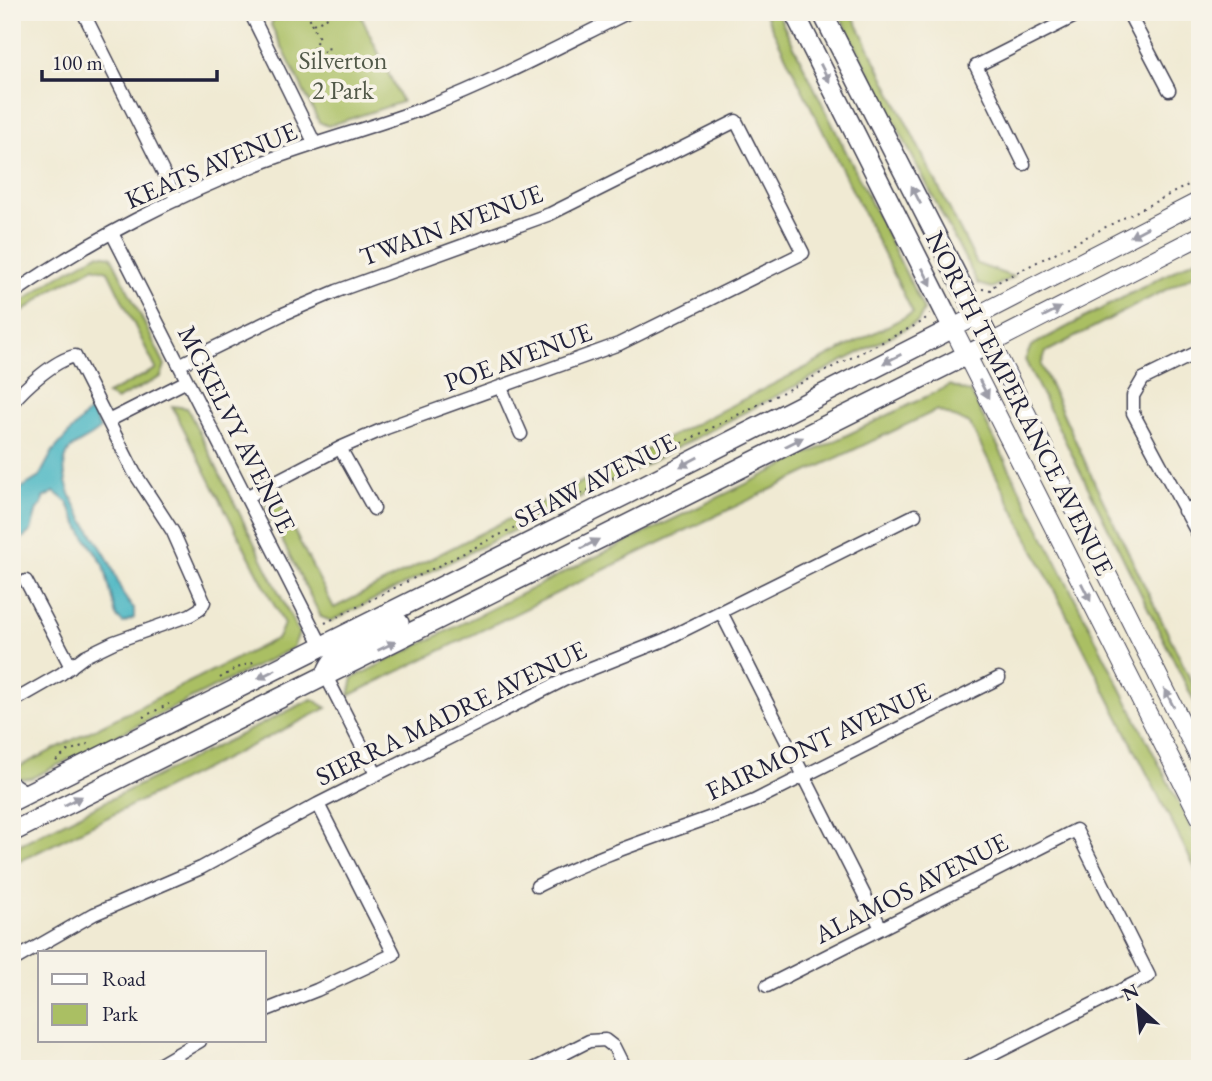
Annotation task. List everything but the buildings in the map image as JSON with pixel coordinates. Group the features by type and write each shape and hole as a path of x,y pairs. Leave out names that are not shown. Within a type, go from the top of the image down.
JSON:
{"main road":[{"name":"NORTH TEMPERANCE AVENUE","path":"794,12 1200,817"},
{"name":"NORTH TEMPERANCE AVENUE","path":"822,12 1200,759"},
{"name":"SHAW AVENUE","path":"17,792 471,572 1200,201"},
{"name":"SHAW AVENUE","path":"12,832 1200,236"},
{"path":"326,676 330,663 341,652 417,613 471,572"},
{"path":"177,749 225,712 313,667 322,658 322,646"}],"street":[{"path":"83,12 177,201"},
{"name":"KEATS AVENUE","path":"12,294 46,270 113,233 266,160 392,120 484,83 629,12"},
{"path":"1024,164 976,66 1083,12"},
{"path":"1128,12 1169,90"},
{"path":"252,13 314,144"},
{"name":"POE AVENUE","path":"246,497 340,448 386,428 619,344 803,253 736,121"},
{"name":"TWAIN AVENUE","path":"179,365 337,291 550,214 736,121"},
{"name":"MCKELVY AVENUE","path":"113,233 322,646"},
{"path":"1200,351 1143,379 1133,396 1133,413 1200,538"},
{"path":"12,403 63,358 75,356 134,472 173,532 204,602 200,609 190,615 114,642 85,656 12,702"},
{"path":"108,421 187,381"},
{"path":"501,388 521,434"},
{"path":"340,448 374,509"},
{"path":"1184,511 1200,503"},
{"name":"SIERRA MADRE AVENUE","path":"12,961 94,914 201,868 376,774 566,680 664,640 915,515"},
{"path":"26,581 71,667"},
{"path":"721,612 881,928"},
{"path":"326,676 376,774"},
{"name":"FAIRMONT AVENUE","path":"537,886 575,866 621,848 719,815 804,776 999,678"},
{"path":"266,1010 394,954 318,804"},
{"name":"ALAMOS AVENUE","path":"767,986 1076,830 1149,976 964,1069"},
{"path":"534,1069 589,1041 605,1040 614,1047 625,1069"},
{"path":"152,1069 198,1042"}],"path":[{"path":"306,12 319,38 313,47 315,53 328,51 329,45"},
{"path":"311,23 330,16"},
{"path":"992,290 996,283 1200,179"},
{"path":"325,623 922,322"}],"green space":[{"name":"Silverton 2 Park","path":"281,12 359,12 402,102 328,126 319,122 271,25 274,16"},
{"path":"764,12 777,12 924,310 918,322 625,475 331,621 321,617 266,509 268,500 276,496 334,608 913,313"},
{"path":"838,12 851,12 977,264 1013,277 992,288 978,284"},
{"path":"98,254 111,256 165,365 161,377 116,400 107,394 156,369 108,271 94,267 53,289 12,320 12,309 54,279"},
{"path":"1200,257 1200,272 1046,352 1041,365 1096,486 1200,699 1200,713 1025,360 1031,346"},
{"path":"950,385 971,393 1200,845 1200,878 970,424 937,410 349,696 353,678"},
{"path":"172,406 187,408 299,633 293,648 32,778 21,779 12,774 12,770 278,638 284,624"},
{"path":"312,699 327,708 12,865 12,848"}],"water":[{"path":"91,409 100,429 69,451 65,458 65,478 77,509 109,561 125,598 134,608 134,618 123,623 116,616 104,565 83,534 67,502 54,492 43,498 31,531 12,547 12,494 39,477 53,451"}]}
